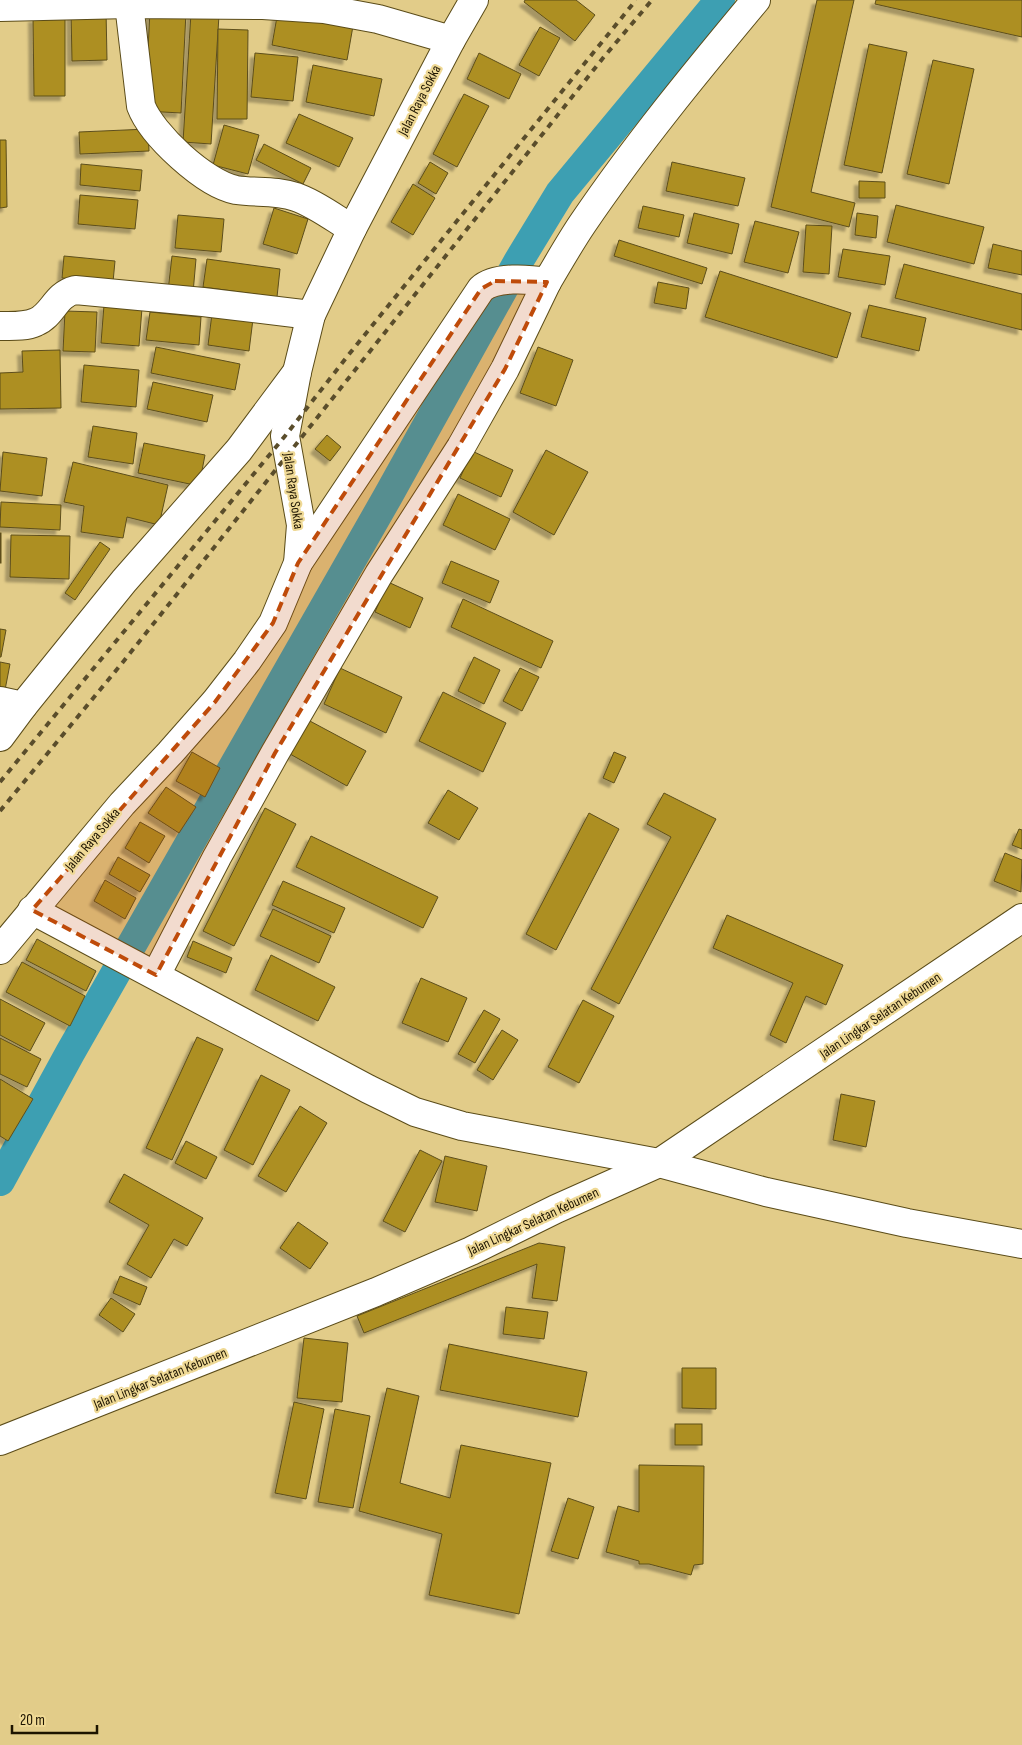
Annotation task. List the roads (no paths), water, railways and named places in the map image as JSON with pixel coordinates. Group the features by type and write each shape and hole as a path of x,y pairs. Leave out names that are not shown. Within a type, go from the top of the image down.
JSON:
{"main road":[{"name":"Jalan Raya Sokka","path":"0,950 122,804 209,709 242,668 273,623 298,563 301,525 285,436 297,372 311,315 352,229 450,40 474,0"},
{"path":"156,975 217,857 275,753 379,574 461,447 506,368 539,281 666,111 756,0"},
{"path":"0,7 129,4 263,5 324,10 378,19 450,40"},
{"path":"129,4 141,106 148,120 182,157 194,168 221,186 236,190 276,191 296,197 314,205 352,229"},
{"path":"298,563 481,289 486,284 495,281 539,281"},
{"path":"0,326 25,325 37,322 45,316 60,297 66,292 75,290 203,302 311,315"},
{"path":"0,737 12,703 124,581 239,450 297,372"},
{"path":"32,910 368,1090 416,1112 462,1126 659,1163 766,1192 908,1223 1022,1244"},
{"name":"Jalan Lingkar Selatan Kebumen","path":"0,1441 376,1292 659,1163 1022,918"}],"waterway":[{"path":"0,1181 70,1053 388,496 518,262 560,193 720,0"}],"railway":[{"path":"0,782 285,436 636,0"},
{"path":"0,811 123,662 603,58 652,0"}]}
